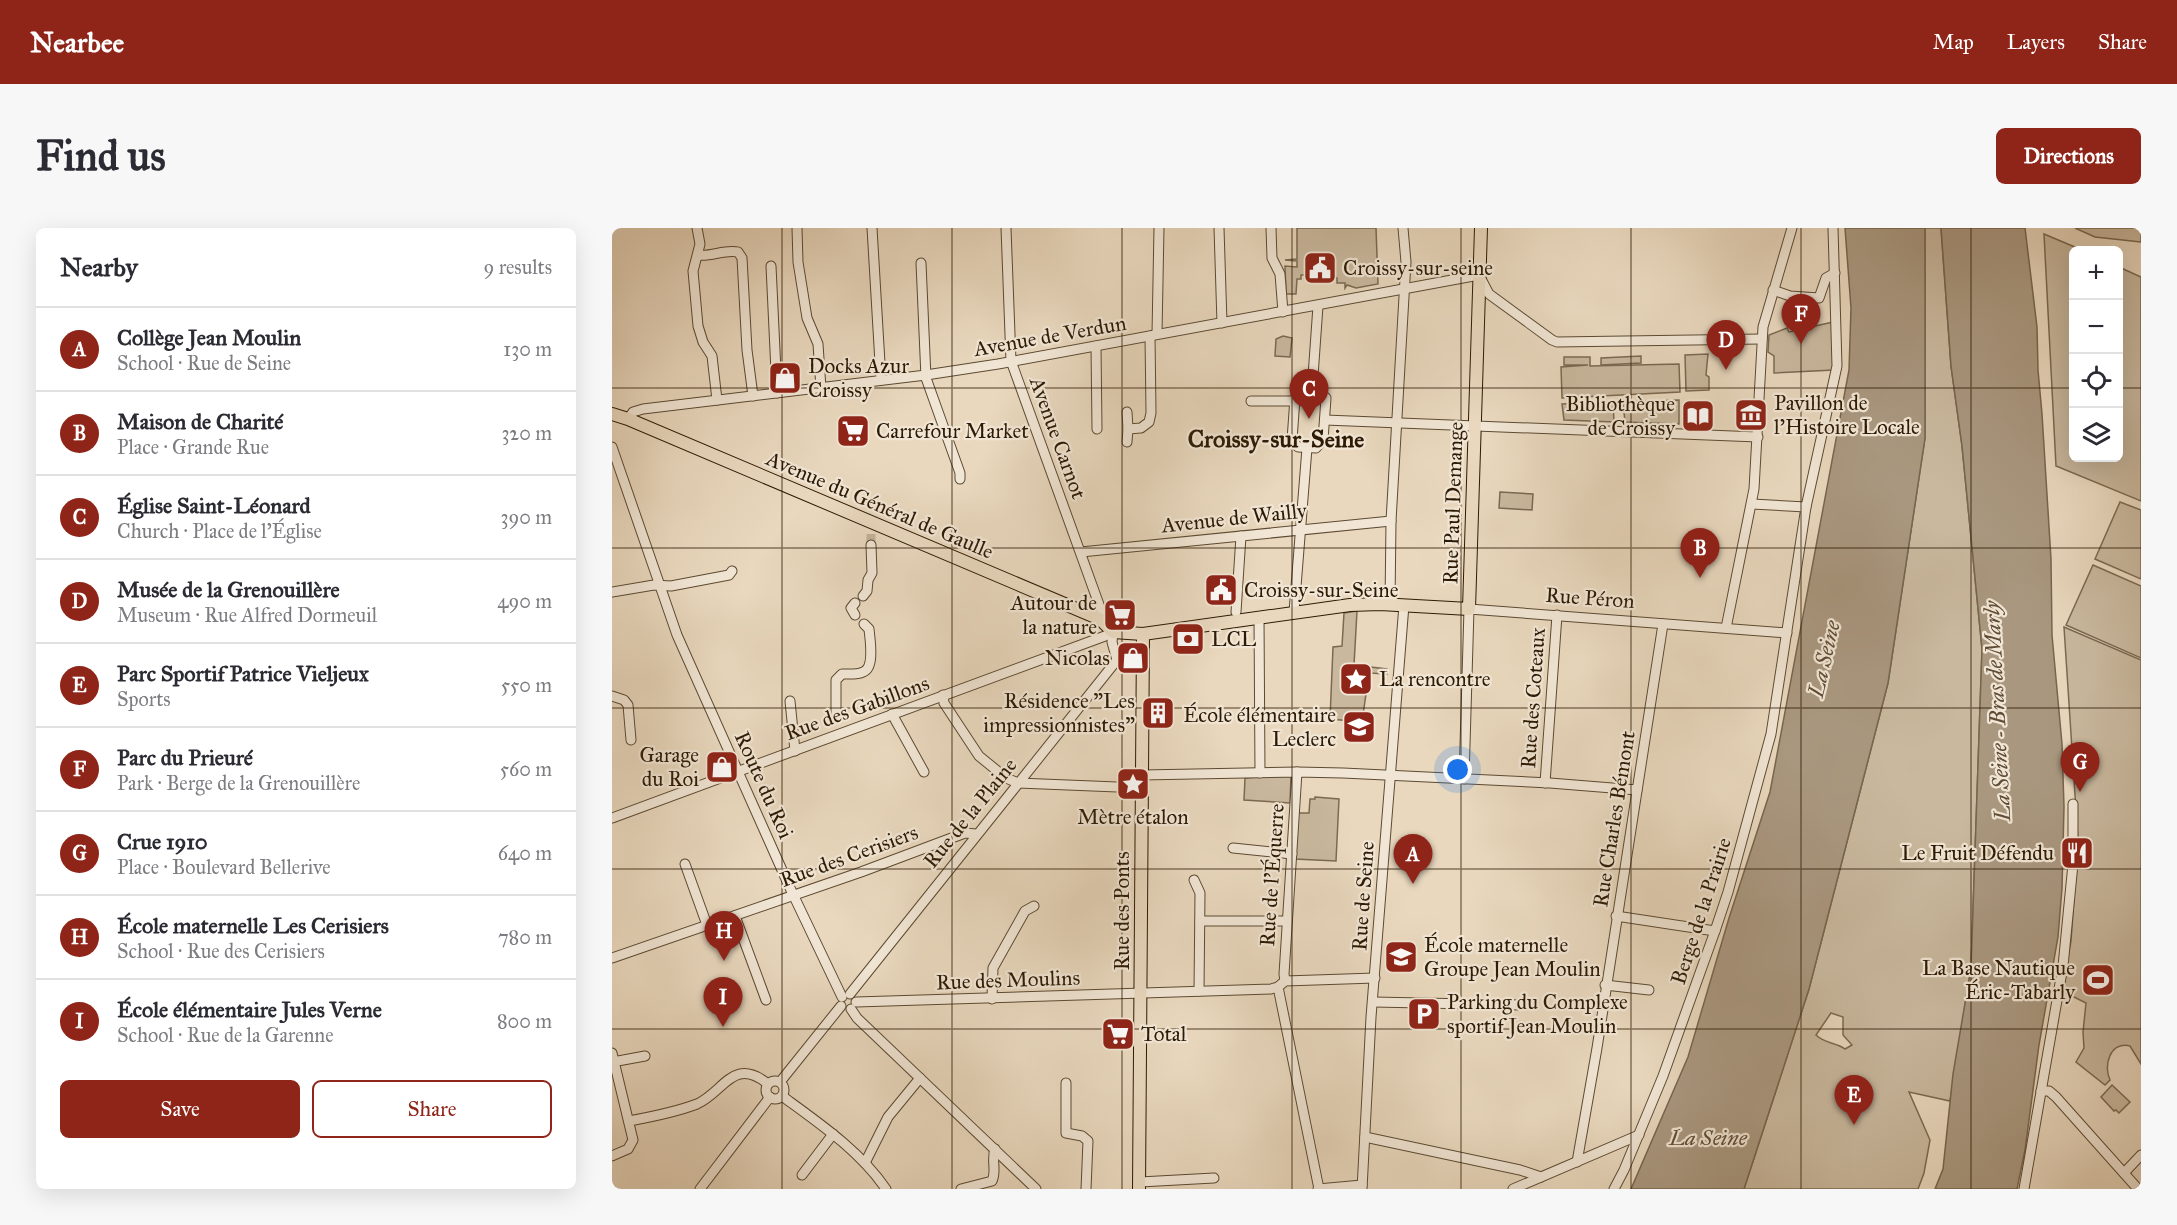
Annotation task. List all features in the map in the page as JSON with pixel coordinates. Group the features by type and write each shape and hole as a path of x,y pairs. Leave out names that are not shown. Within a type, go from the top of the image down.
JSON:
{"main road":[{"name":"Rue Paul Demange","path":"1469,609 1481,228"},
{"name":"Avenue du Général de Gaulle","path":"612,414 871,528 1100,619 1113,632"},
{"name":"Rue Péron","path":"1113,632 1143,634 1350,605 1390,604 1469,609"},
{"name":"Rue des Ponts","path":"1140,1185 1143,634"}],"street":[{"path":"697,228 700,244 693,271 698,326 703,342 712,356 717,400"},
{"path":"797,228 798,262 807,318 818,344 822,388"},
{"path":"872,228 881,380"},
{"name":"Avenue Carnot","path":"1006,228 1011,361 1081,552 1101,610 1100,619"},
{"path":"1128,429 1141,428 1149,422 1151,413 1159,228"},
{"path":"1219,228 1222,322"},
{"path":"1271,228 1272,258 1280,274 1283,312"},
{"path":"1390,604 1391,521 1406,262 1403,228"},
{"path":"1726,628 1752,504 1758,437 1761,339 1791,228"},
{"name":"Berge de la Prairie","path":"1614,1189 1663,1076 1715,931 1741,847 1771,734 1806,507 1837,366 1833,228"},
{"path":"698,255 707,256 734,251 738,252 742,258 747,350 753,396"},
{"path":"921,262 926,375 960,473 960,479"},
{"path":"771,266 777,393"},
{"path":"1773,291 1790,296 1819,298 1826,278 1835,273"},
{"path":"1479,275 1489,294 1551,340 1557,342 1761,339"},
{"name":"Avenue de Verdun","path":"628,420 633,412 643,409 926,375 1318,306 1479,275"},
{"path":"1312,390 1318,306"},
{"path":"1096,346 1097,429"},
{"path":"1312,390 1324,395 1325,420 1323,442 1317,448 1307,448 1297,446 1292,440 1295,401 1300,391 1312,390"},
{"path":"1249,402 1295,401"},
{"path":"1127,412 1127,442"},
{"path":"1325,420 1758,437"},
{"name":"Route du Roi","path":"612,447 677,634 794,895 857,1018 1036,1189"},
{"path":"1294,612 1307,448"},
{"path":"1752,504 1806,507"},
{"name":"Avenue de Wailly","path":"1081,552 1391,521"},
{"path":"1236,612 1240,536"},
{"path":"863,596 867,591 868,580 872,573 871,545"},
{"path":"612,592 729,575 732,571"},
{"path":"855,603 851,608 855,615"},
{"name":"Rue de Seine","path":"1362,1187 1373,1002 1404,605"},
{"name":"Rue Péron","path":"1469,609 1787,633"},
{"name":"Rue Paul Demange","path":"1464,779 1469,609"},
{"name":"Rue des Coteaux","path":"1545,783 1557,615"},
{"path":"1259,617 1260,773"},
{"path":"836,712 836,681 842,674 862,673 870,664 869,629 864,624"},
{"name":"Rue Charles Bémont","path":"1577,1162 1663,624"},
{"name":"Rue des Gabillons","path":"612,818 795,751 837,730 892,714 1113,632"},
{"name":"Rue de la Plaine","path":"780,1082 848,1002 976,834 1117,660 1112,642 1113,632"},
{"path":"943,695 944,703 979,756 1006,778 1018,783 1142,782 1297,772 1390,774 1637,790"},
{"path":"612,696 624,700 628,705 631,740"},
{"path":"790,701 795,751"},
{"path":"892,714 924,772"},
{"name":"Rue de l'Équerre","path":"1297,772 1284,974 1281,984 1318,1189"},
{"path":"2024,1189 2064,966 2073,864 2073,804"},
{"name":"Rue des Cerisiers","path":"612,958 965,833 976,834"},
{"path":"1233,848 1292,854"},
{"path":"685,864 707,925"},
{"path":"1194,880 1200,893 1199,991"},
{"path":"992,999 993,968 1025,911 1034,906"},
{"path":"735,915 766,1000"},
{"path":"1616,916 1715,931"},
{"path":"1200,921 1287,921"},
{"name":"Rue des Moulins","path":"848,1002 1271,989 1281,984 1375,978"},
{"path":"1605,985 1648,990"},
{"path":"1373,1002 1522,1005"},
{"path":"612,1156 629,1148 633,1139 613,1060 645,1056"},
{"path":"629,1121 693,1105 702,1101 727,1079 739,1074 750,1074 768,1084"},
{"path":"865,1163 888,1117 920,1078"},
{"path":"772,1081 780,1082 784,1090 782,1096 775,1099 770,1097 766,1093 768,1084 772,1081"},
{"path":"1066,1083 1066,1133 1082,1136 1088,1142 1086,1189"},
{"path":"2041,1091 2049,1091 2056,1097 2138,1189"},
{"path":"782,1096 833,1134 865,1163 886,1189"},
{"path":"705,1188 770,1097"},
{"path":"802,1175 833,1134"},
{"path":"1514,1189 1639,1135"},
{"path":"1365,1137 1520,1170 1541,1177"},
{"path":"961,1189 992,1181 994,1149"},
{"path":"2124,1173 2141,1155"},
{"path":"1140,1185 1214,1178"},
{"path":"1318,1189 1362,1187"}],"shaded area":[{"path":"1297,228 1376,228 1378,284 1356,288 1347,285 1345,288 1345,283 1337,283 1337,278 1334,277 1335,261 1307,259 1305,275 1297,279 1296,294 1286,294 1285,266 1297,267 1297,261 1285,260 1297,259"},
{"path":"1925,228 1941,228 1951,366 1962,446 1982,649 1971,968 1950,1101 1909,1092 1930,1140 1924,1173 1918,1189 1744,1189 1809,989 1888,683 1925,438","holes":["1831,1013 1843,1017 1843,1035 1852,1045 1845,1049 1816,1035"]},
{"path":"2075,228 2141,228 2141,242 2095,237"},
{"path":"2044,234 2072,246 2069,246 2069,462 2123,462 2123,269 2141,277 2141,501 2056,466"},
{"path":"1833,322 1834,370 1774,373 1774,356 1768,352 1769,335 1787,328 1789,332"},
{"path":"1283,336 1292,338 1290,357 1275,356 1276,339"},
{"path":"1708,354 1706,375 1709,377 1709,390 1686,391 1685,355"},
{"path":"1641,356 1641,363 1601,365 1601,358"},
{"path":"1564,357 1590,357 1590,366 1679,364 1680,392 1562,398 1561,367 1588,365 1564,365"},
{"path":"1679,400 1679,424 1625,422 1623,402"},
{"path":"1613,402 1614,422 1564,420 1562,404"},
{"path":"1500,492 1533,494 1532,510 1499,508"},
{"path":"2120,502 2141,510 2141,579 2095,559"},
{"path":"2093,565 2141,586 2141,658 2066,625"},
{"path":"1357,611 1354,665 1387,669 1387,674 1369,673 1362,722 1330,719 1333,647 1342,646 1344,613"},
{"path":"2064,627 2141,660 2141,1064 2130,1046 2117,1047 2108,1062 2110,1080 2105,1085 2076,1062 2084,1048 2086,1003 2062,991 2071,941 2078,841"},
{"path":"1291,776 1290,803 1244,800 1245,778"},
{"path":"1315,797 1339,799 1336,861 1295,859 1298,813 1309,813 1310,799 1315,799"},
{"path":"2112,1085 2130,1102 2119,1113 2114,1111 2101,1097"}],"water":[{"name":"La Seine","path":"1845,228 1925,228 1925,438 1888,683 1809,989 1744,1189 1631,1189 1688,1057 1729,918 1770,792 1849,370 1851,308"},
{"name":"La Seine - Bras de Marly","path":"1941,228 2025,228 2037,327 2051,559 2052,635 2062,744 2064,807 2058,937 2017,1189 1935,1189 1943,1169 1953,1074 1971,968 1982,649 1962,446 1951,366"}],"tunnel":[{"path":"871,534 871,545"},
{"path":"836,713 836,725"}],"place":[{"name":"Croissy-sur-seine","path":"1320,268"},
{"name":"Parc du Prieuré","path":"1801,344"},
{"name":"Musée de la Grenouillère","path":"1726,370"},
{"name":"Docks Azur Croissy","path":"785,378"},
{"name":"Pavillon de l'Histoire Locale","path":"1751,415"},
{"name":"Bibliothèque de Croissy","path":"1698,416"},
{"name":"Église Saint-Léonard","path":"1309,419"},
{"name":"Carrefour Market","path":"853,431"},
{"name":"Maison de Charité","path":"1700,578"},
{"name":"Croissy-sur-Seine","path":"1221,590"},
{"name":"Autour de la nature","path":"1120,615"},
{"name":"LCL","path":"1188,639"},
{"name":"Nicolas","path":"1133,658"},
{"name":"La rencontre","path":"1356,679"},
{"name":"Résidence \"Les impressionnistes\"","path":"1158,713"},
{"name":"École élémentaire Leclerc","path":"1359,727"},
{"name":"Garage du Roi","path":"722,767"},
{"name":"Mètre étalon","path":"1133,784"},
{"name":"Crue 1910","path":"2080,792"},
{"name":"Le Fruit Défendu","path":"2077,853"},
{"name":"Collège Jean Moulin","path":"1413,884"},
{"name":"École maternelle Groupe Jean Moulin","path":"1401,957"},
{"name":"École maternelle Les Cerisiers","path":"724,961"},
{"name":"La Base Nautique Éric-Tabarly","path":"2098,980"},
{"name":"Parking du Complexe sportif Jean Moulin","path":"1424,1014"},
{"name":"École élémentaire Jules Verne","path":"723,1027"},
{"name":"Total","path":"1118,1034"},
{"name":"Parc Sportif Patrice Vieljeux","path":"1854,1125"}],"district":[{"name":"Croissy-sur-Seine","path":"1276,439"}]}
